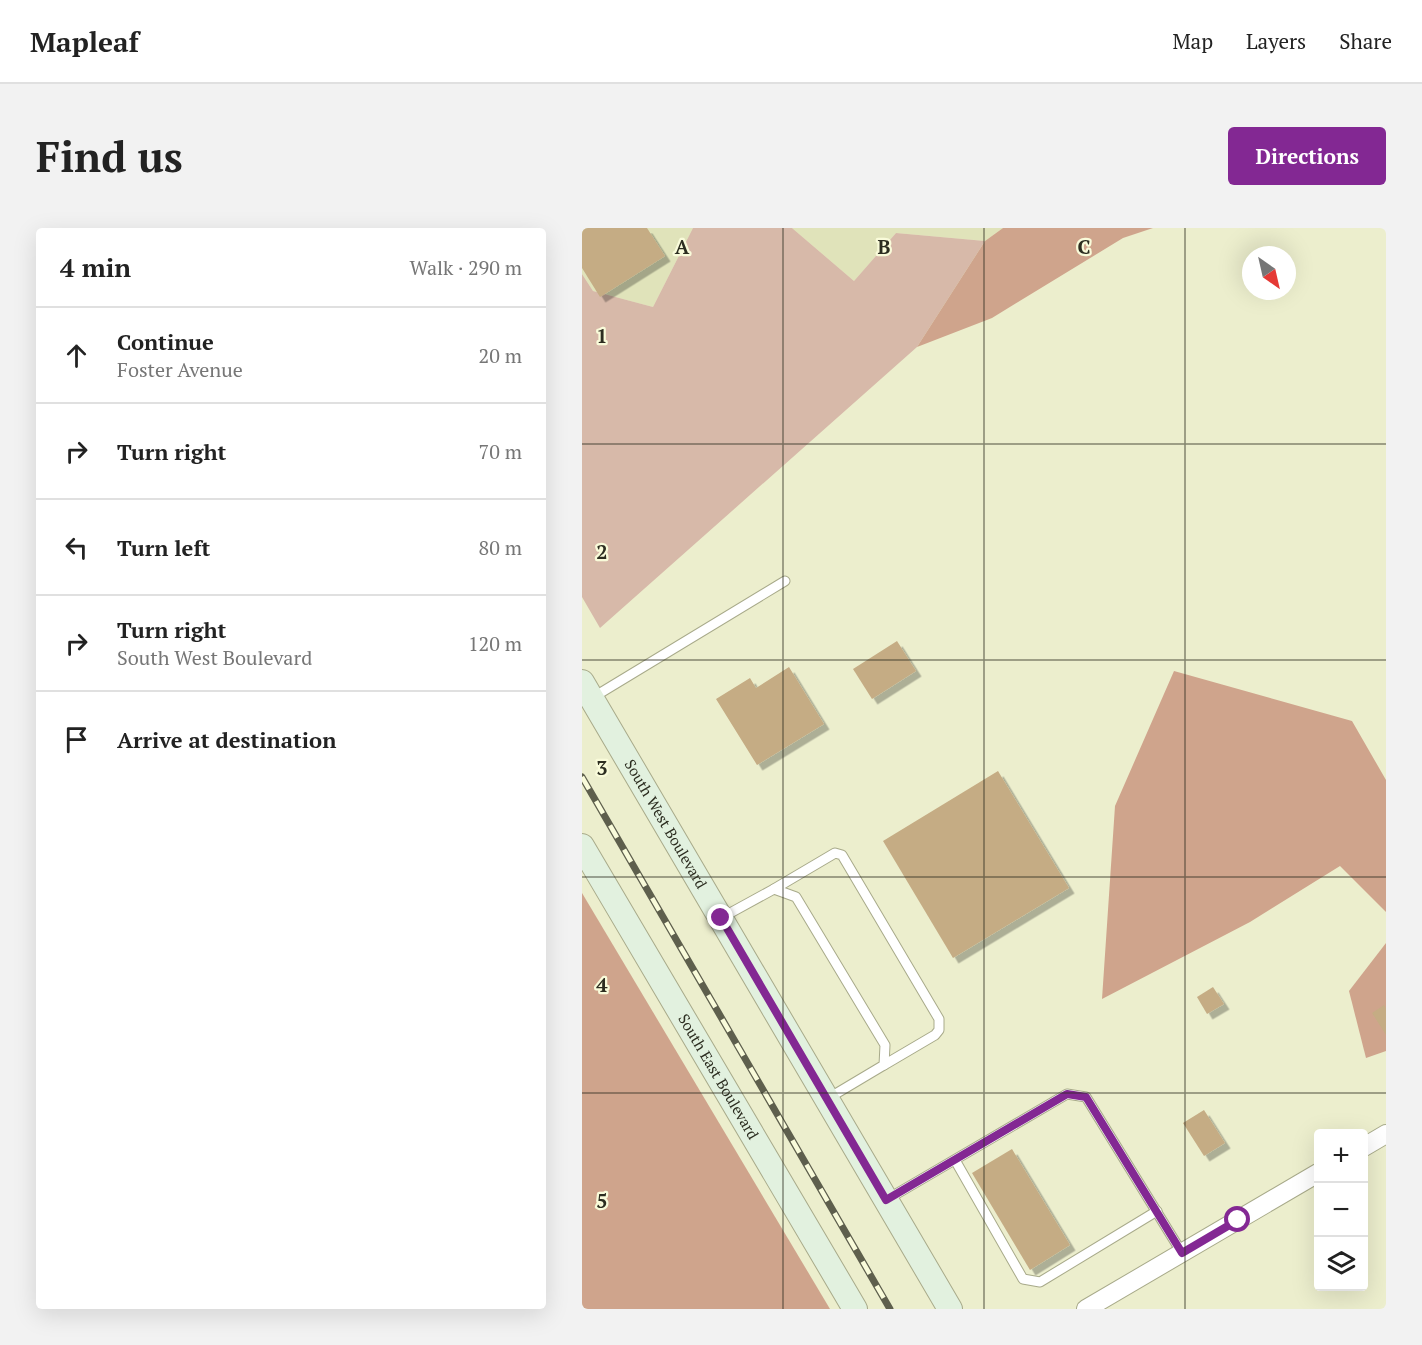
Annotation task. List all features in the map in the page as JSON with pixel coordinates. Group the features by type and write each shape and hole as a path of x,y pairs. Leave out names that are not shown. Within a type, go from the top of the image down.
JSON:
{"main road":[{"name":"South West Boulevard","path":"587,690 950,1309"},
{"name":"South East Boulevard","path":"582,846 855,1309"}],"street":[{"path":"1368,1145 1386,1134"},
{"path":"1088,1309 1314,1175"}],"lane":[{"path":"587,690 785,581"},
{"path":"721,918 774,889 813,864 835,853 842,855 940,1023 935,1035 827,1099"},
{"path":"774,889 796,897 885,1045 884,1065"},
{"path":"886,1200 1067,1094 1086,1097 1182,1253"},
{"path":"955,1160 1023,1279 1040,1282 1157,1211"}],"shaded area":[{"path":"582,228 693,228 653,307 593,291 582,274"},
{"path":"693,228 792,228 854,281 896,233 985,241 917,347 600,628 582,597 582,274 593,291 653,307"},
{"path":"792,228 1003,228 985,241 896,233 854,281"},
{"path":"1003,228 1153,228 1123,238 992,318 917,347 985,241"},
{"path":"1174,671 1352,721 1386,780 1386,912 1340,866 1250,922 1102,999 1115,806"},
{"path":"582,893 830,1309 582,1309"},
{"path":"1386,943 1386,1051 1366,1058 1349,991"}],"building":[{"path":"582,228 647,228 665,256 600,297 582,268"},
{"path":"897,641 916,671 872,699 853,669"},
{"path":"789,667 824,724 757,765 716,699 750,678 756,688"},
{"path":"998,771 1069,888 953,958 883,841"},
{"path":"1213,987 1224,1004 1207,1014 1197,997"},
{"path":"1384,1005 1386,1008 1386,1035 1372,1013"},
{"path":"1204,1110 1225,1143 1204,1156 1183,1123"},
{"path":"1012,1149 1070,1245 1030,1270 972,1173"}],"railway":[{"path":"582,777 890,1309"}],"route":[{"path":"721,918 886,1200 1067,1094 1086,1097 1182,1253 1238,1220"}]}
